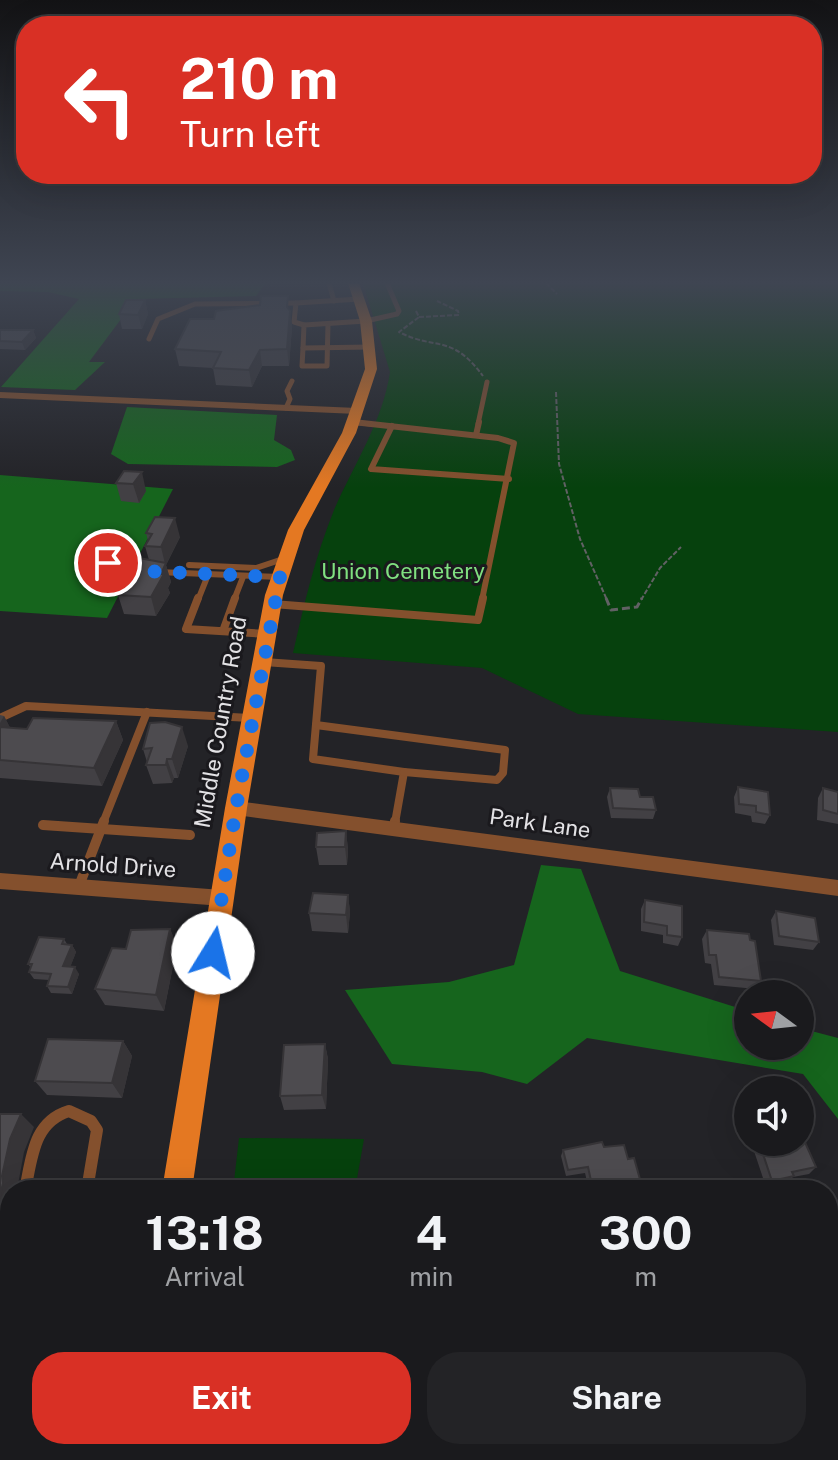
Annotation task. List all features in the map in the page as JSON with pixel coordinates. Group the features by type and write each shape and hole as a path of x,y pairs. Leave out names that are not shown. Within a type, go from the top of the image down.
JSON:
{"main road":[{"name":"Middle Country Road","path":"179,1180 236,808 273,604 296,530 337,458 355,416 371,369 371,351"}],"street":[{"path":"0,395 286,408 355,416"},
{"name":"Park Lane","path":"236,808 838,888"},
{"name":"Arnold Drive","path":"0,881 222,898"}],"lane":[{"path":"303,351 302,366 325,367 327,351"},
{"path":"286,408 290,399 287,391 292,381"},
{"path":"476,435 487,382"},
{"path":"273,604 478,620 514,443 476,435 392,426 355,416"},
{"path":"392,426 371,469 509,479"},
{"path":"189,565 256,568 286,558"},
{"path":"108,563 138,565 141,571 280,577"},
{"path":"208,575 186,629 268,634"},
{"path":"223,631 243,577"},
{"path":"263,662 321,666 313,759 404,772 497,780 503,773 505,750 316,725"},
{"path":"0,718 26,706 254,719"},
{"path":"79,886 147,712"},
{"path":"394,828 404,772"},
{"path":"43,825 190,835"},
{"path":"28,1180 41,1128 48,1118 69,1111 91,1121 97,1130 89,1180"}],"path":[{"path":"456,351 477,367 487,382"},
{"path":"556,392 559,464 580,539 611,610 637,607 660,568 681,547"}],"green space":[{"path":"33,351 97,351 89,362 105,362 75,390 1,387"},
{"name":"Union Cemetery","path":"384,351 838,351 838,732 578,714 482,668 293,653 321,545 381,408 390,372"},
{"path":"127,407 277,415 274,440 291,450 295,460 277,467 128,464 111,454"},
{"path":"0,475 173,489 107,618 0,611"},
{"path":"541,865 581,869 620,971 734,1007 734,1060 814,1060 814,1032 838,1038 838,1119 814,1088 814,1076 587,1038 527,1084 482,1072 392,1064 345,990 449,982 514,965"},
{"path":"239,1138 364,1139 357,1180 234,1180"}],"building":[{"path":"208,351 259,351 249,370 213,368 221,352"},
{"path":"124,471 142,472 133,484 116,483"},
{"path":"155,517 175,518 161,547 145,546 152,534 146,533"},
{"path":"139,558 166,563 161,574 164,574 151,597 118,595"},
{"path":"33,718 116,721 94,768 0,760 0,727 27,729"},
{"path":"165,722 182,727 172,759 167,759 166,765 146,765 152,748 143,749 150,723"},
{"path":"738,787 768,792 770,815 756,812 756,806 739,804"},
{"path":"610,788 638,789 640,797 653,797 656,810 613,808"},
{"path":"823,788 838,792 838,814 823,810"},
{"path":"346,831 345,847 316,847 317,833"},
{"path":"313,893 348,895 346,915 309,913"},
{"path":"645,900 682,906 682,937 667,935 667,926 644,922"},
{"path":"776,911 815,918 819,942 779,936"},
{"path":"170,929 156,995 95,989 112,948 126,949 131,930"},
{"path":"707,930 749,934 750,940 755,941 761,980 719,977 716,955 709,955"},
{"path":"39,937 64,939 62,944 72,945 63,966 75,967 68,987 47,986 51,974 29,972 32,964 28,964"},
{"path":"48,1039 123,1041 112,1083 35,1081"},
{"path":"325,1044 322,1095 280,1096 284,1045"},
{"path":"0,1114 21,1114 10,1139 3,1180 0,1180"},
{"path":"602,1142 604,1147 624,1145 628,1159 634,1158 640,1180 591,1180 588,1167 568,1170 563,1150"},
{"path":"764,1156 811,1156 816,1167 792,1172 794,1176 772,1180"}],"route":[{"path":"108,563 138,565 141,571 280,577 274,595 236,808 213,953"}]}
